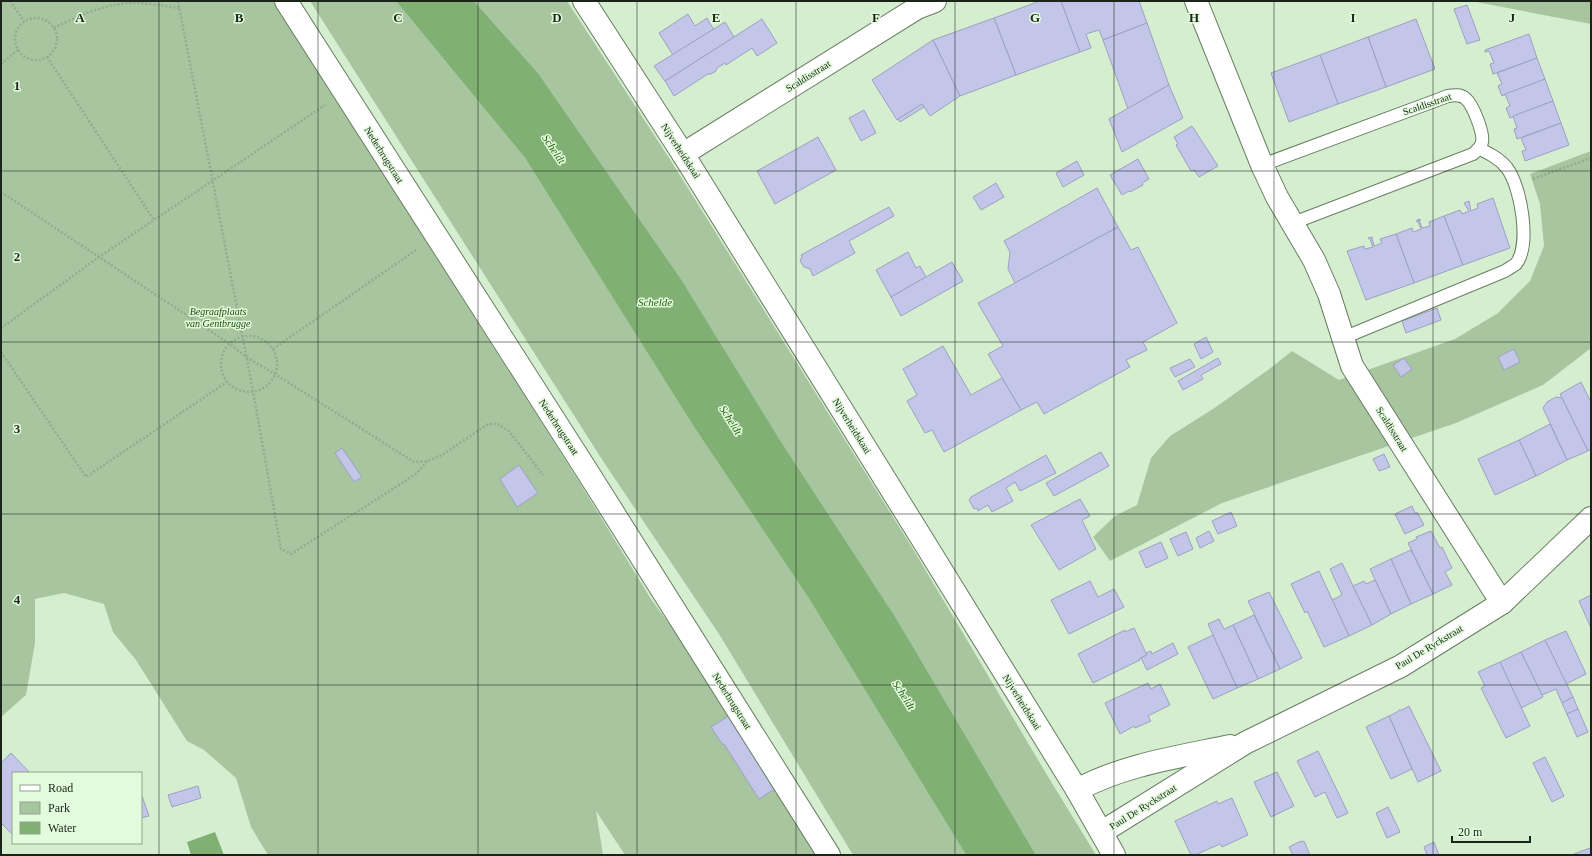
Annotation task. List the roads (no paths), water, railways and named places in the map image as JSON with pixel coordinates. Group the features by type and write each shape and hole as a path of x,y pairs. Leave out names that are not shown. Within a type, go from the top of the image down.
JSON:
{"street":[{"name":"Nederbrugstraat","path":"286,1 587,471 830,855"},
{"name":"Nijverheidskaai","path":"584,1 683,154 1102,832 1114,855"},
{"name":"Scaldisstraat","path":"683,154 917,8 935,1"},
{"name":"Scaldisstraat","path":"1196,1 1262,165 1277,197 1314,260 1329,294 1352,366 1502,603"},
{"name":"Paul De Ryckstraat","path":"1102,832 1244,743 1400,666 1502,603 1591,518"},
{"name":"Paul De Ryckstraat","path":"1076,790 1090,783 1126,770 1244,743"}],"lane":[{"name":"Scaldisstraat","path":"1262,165 1448,96 1458,95 1466,98 1477,118 1482,141 1480,149"},
{"path":"1293,223 1473,154 1480,149 1499,159 1508,169 1516,186 1523,209 1524,232 1520,253 1515,264 1505,271 1343,338"}],"water":[{"name":"Schelde","path":"396,1 474,1 538,73 681,279 780,440 896,618 1036,855 966,855 808,597 694,427 525,158"},
{"path":"215,832 224,855 191,855 187,842"}],"water label":[{"name":"Scheldt","path":"554,149"},
{"name":"Scheldt","path":"731,420"},
{"name":"Scheldt","path":"904,695"}],"park label":[{"name":"Begraafplaats van Gentbrugge","path":"218,316"}]}
